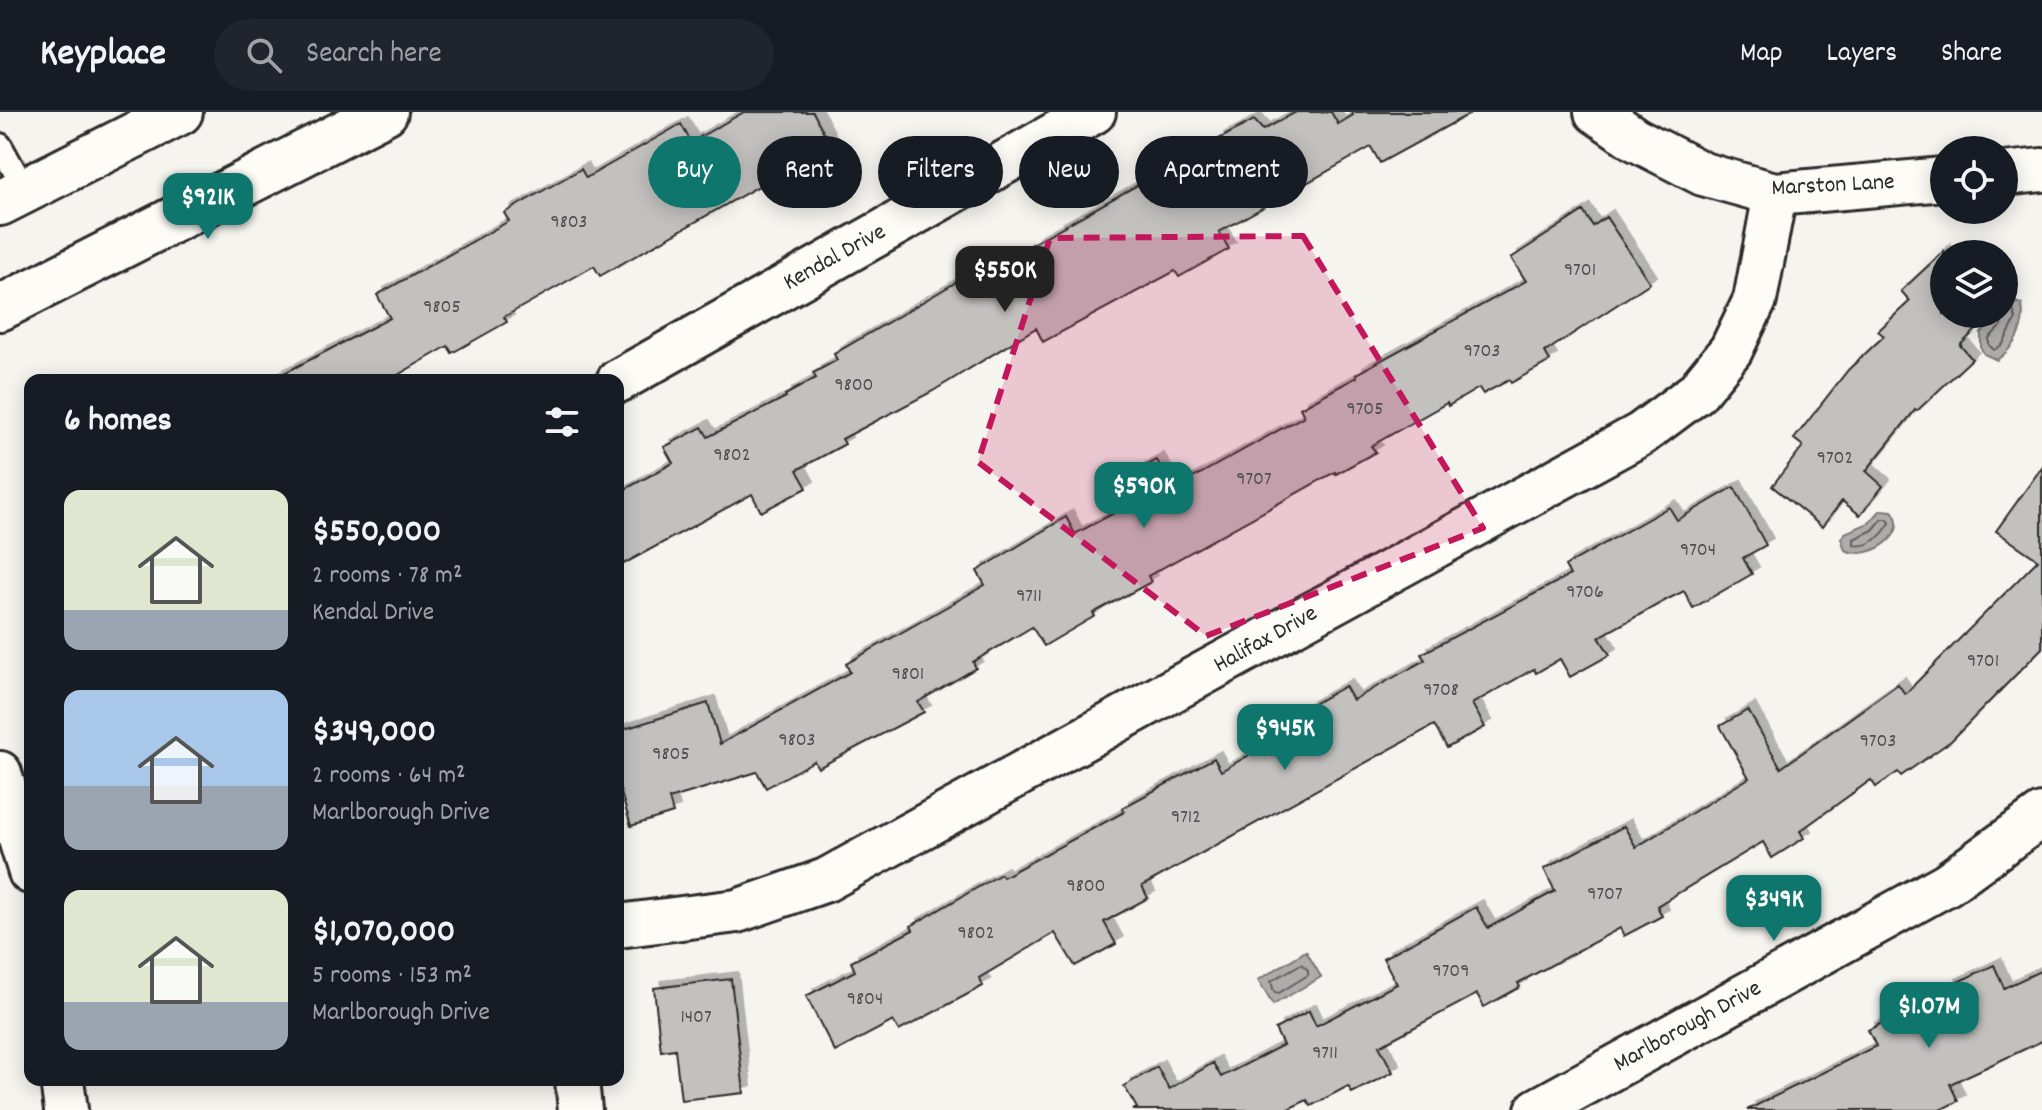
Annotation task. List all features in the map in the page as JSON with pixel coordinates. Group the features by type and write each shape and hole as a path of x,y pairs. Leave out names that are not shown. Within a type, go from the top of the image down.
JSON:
{"main road":[{"path":"12,197 180,112"},
{"path":"0,308 385,112"}],"street":[{"name":"Kendal Drive","path":"624,378 1094,112"},
{"name":"Marston Lane","path":"1596,112 1635,139 1703,174 1775,194 1930,180"},
{"path":"2018,173 2042,170"},
{"name":"Halifax Drive","path":"624,925 737,911 826,880 1641,434 1696,393 1731,350 1755,300 1775,194"},
{"path":"12,776 24,840"},
{"name":"Marlborough Drive","path":"1537,1110 1947,884 2042,815"},
{"path":"63,1086 66,1110"},
{"path":"578,1086 580,1110"}],"lane":[{"path":"0,145 12,197"}],"highlighted area":[{"path":"1303,236 1483,528 1206,636 978,462 1050,238"}],"water":[{"path":"2018,303 2022,305 2021,329 2014,343 1997,360 1984,354 1981,333 1987,328 2018,328"},
{"path":"1881,510 1892,511 1897,520 1892,537 1876,549 1855,553 1845,550 1841,538 1845,533 1869,523"},
{"path":"1306,951 1321,977 1273,1005 1258,980"}],"building":[{"path":"744,112 813,112 826,136 757,136 757,187 741,196 741,136 702,136"},
{"path":"1296,112 1331,112 1338,124 1353,115 1352,112 1473,112 1380,163 1371,147 1308,182 1308,136 1224,136 1254,120 1263,130"},
{"path":"681,124 688,136 660,136"},
{"path":"648,143 648,208 720,208 600,276 594,266 504,317 507,322 452,353 448,346 399,374 283,374 390,318 377,295 509,221 504,213 581,169 586,178"},
{"path":"1135,187 1135,208 1262,208 1219,232 1229,249 1179,277 1175,271 1043,342 1036,328 933,391 842,439 845,444 797,470 807,488 761,512 752,494 624,564 624,490 673,463 664,447 702,427 708,437 786,397 816,378 813,373 837,360 834,354 977,270 985,284 1038,255 1032,244 1097,208 1119,208 1119,195"},
{"path":"1583,211 1593,226 1606,217 1650,283 1545,352 1550,361 1511,383 1509,380 1483,394 1479,388 1448,406 1447,403 1371,446 1376,452 1148,576 1151,582 1093,613 1095,616 1044,646 1032,627 973,662 976,668 918,702 924,712 818,768 814,761 766,788 757,772 669,799 673,813 631,826 624,803 624,729 708,703 720,744 850,672 846,664 985,585 977,571 1066,517 1075,534 1140,499 1127,476 1157,460 1173,489 1304,416 1300,408 1357,377 1356,374 1526,281 1511,258"},
{"path":"1930,264 1930,328 1978,328 1960,345 1972,359 1915,410 1866,471 1883,486 1860,515 1842,501 1822,527 1772,486 1803,446 1794,439 1848,370 1884,336 1878,331 1910,301 1901,291"},
{"path":"2042,467 2042,648 1951,741 1901,776 1898,772 1876,787 1871,780 1800,831 1804,838 1772,858 1763,842 1657,906 1662,916 1624,936 1620,928 1518,983 1520,987 1484,1007 1477,994 1379,1046 1393,1072 1352,1093 1348,1086 1311,1106 1307,1100 1286,1110 1133,1110 1137,1108 1124,1086 1157,1067 1169,1089 1213,1063 1221,1077 1283,1045 1275,1029 1309,1011 1316,1026 1397,984 1383,958 1476,907 1488,928 1555,891 1544,869 1624,826 1636,847 1749,778 1720,726 1748,710 1781,768 1898,684 1905,694 2038,560 1996,531"},
{"path":"1734,487 1766,545 1743,558 1752,574 1693,608 1684,591 1599,637 1610,655 1570,677 1560,659 1536,673 1534,669 1472,704 1485,727 1447,748 1434,725 1142,886 1148,898 1104,922 1116,944 1075,966 1055,933 979,978 983,986 899,1031 893,1021 835,1052 806,996 855,971 851,962 913,930 911,926 1001,874 1003,877 1124,812 1122,808 1214,758 1221,771 1308,722 1301,711 1345,686 1353,700 1425,660 1421,654 1570,575 1565,566 1669,507 1677,520"},
{"path":"1994,965 2004,988 2042,970 2042,1041 1950,1084 1958,1101 1940,1110 1747,1110 1876,1046 1868,1030"},
{"path":"731,979 744,1093 681,1100 675,1049 661,1051 654,988"}]}
